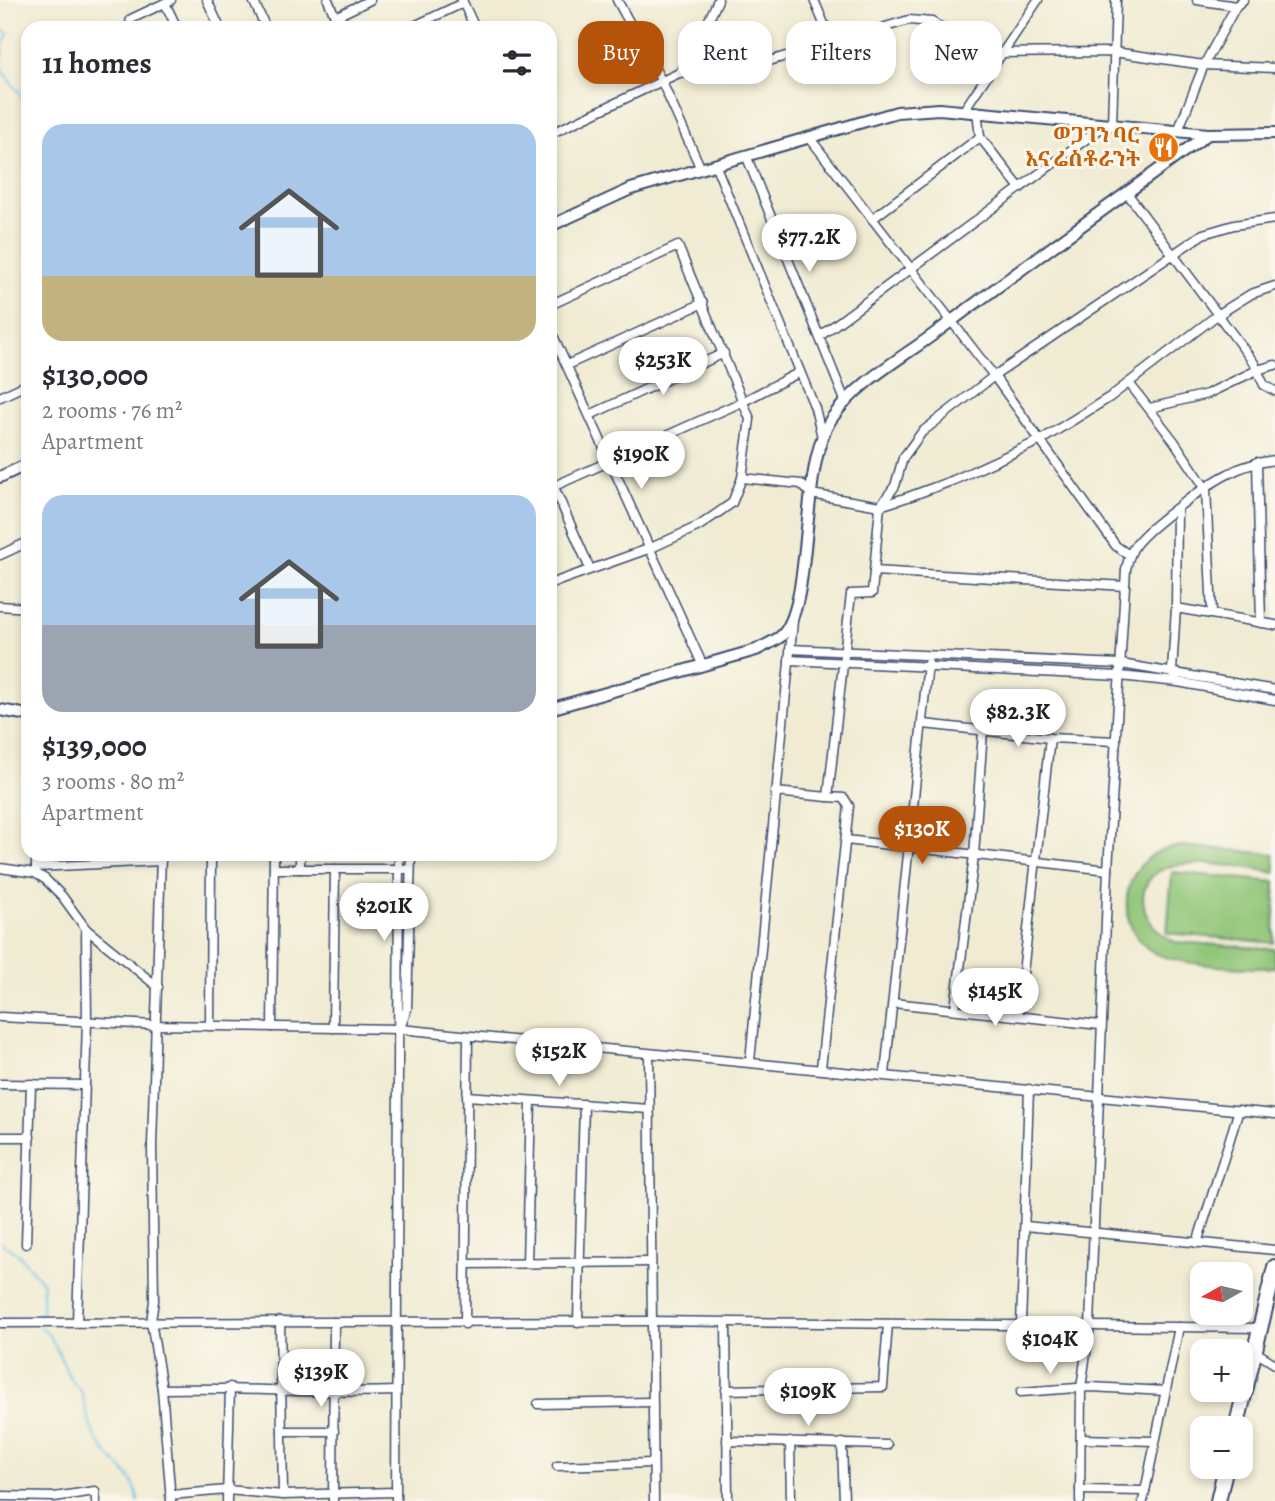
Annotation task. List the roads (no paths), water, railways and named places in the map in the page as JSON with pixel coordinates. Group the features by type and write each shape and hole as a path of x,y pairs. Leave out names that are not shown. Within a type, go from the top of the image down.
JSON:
{"highway":[{"path":"1239,1416 1275,1267"},
{"path":"1218,1501 1223,1479"}],"street":[{"path":"207,0 217,21"},
{"path":"253,0 264,21"},
{"path":"328,0 337,21"},
{"path":"335,17 370,0"},
{"path":"617,0 629,21"},
{"path":"708,21 718,0"},
{"path":"814,0 823,21"},
{"path":"964,110 1038,0"},
{"path":"1197,0 1236,6"},
{"path":"1178,131 1204,65 1236,6 1243,0"},
{"path":"131,21 168,1 175,21"},
{"path":"432,21 462,1 472,21"},
{"path":"820,336 1108,125 1114,52 1112,1"},
{"path":"896,26 920,20 932,22 978,52 1114,52 1204,65 1275,68"},
{"path":"557,131 653,84"},
{"path":"663,84 701,169"},
{"path":"557,223 631,190 897,112 964,110 1208,134 1275,133"},
{"path":"977,111 980,137 1020,188"},
{"path":"750,1061 794,611 822,437 832,418 846,402 1208,134"},
{"path":"809,136 994,376 1116,546 1129,555"},
{"path":"872,219 980,137"},
{"path":"746,155 846,402"},
{"path":"715,164 815,408 822,437"},
{"path":"1127,193 1257,370 1264,385 1275,391"},
{"path":"828,797 851,594 872,593 880,506 895,486 903,458 922,432 994,376 1203,234 1234,225 1275,219"},
{"path":"557,302 678,246 750,419 742,478 732,503 699,526 651,548 557,581"},
{"path":"742,478 801,484 811,494 880,506 954,480 1041,440 1129,383 1216,316 1251,294 1275,286"},
{"path":"566,365 703,303"},
{"path":"557,344 703,666"},
{"path":"590,415 724,353"},
{"path":"1150,408 1207,394 1257,370 1275,365"},
{"path":"557,482 611,461 744,401 800,372"},
{"path":"1129,383 1150,408 1206,489 1212,614"},
{"path":"0,397 21,387"},
{"path":"1080,1501 1081,1388 1090,1325 1100,1025 1129,555 1137,542 1228,474 1257,462 1275,460"},
{"path":"1257,462 1261,623"},
{"path":"0,477 21,467"},
{"path":"557,497 590,569"},
{"path":"1177,510 1172,671 1178,682"},
{"path":"0,555 21,545"},
{"path":"874,570 1125,586"},
{"path":"0,606 21,608"},
{"path":"1176,608 1275,625"},
{"path":"557,707 756,650 782,636 794,611"},
{"path":"790,649 1121,664 1275,690"},
{"path":"885,1074 924,724 929,656"},
{"path":"789,660 1120,676 1178,682 1275,700"},
{"path":"0,710 21,714"},
{"path":"924,724 1050,738 1116,741"},
{"path":"955,1009 974,855 983,731"},
{"path":"1018,1016 1050,738"},
{"path":"775,792 844,798 849,806 821,1068"},
{"path":"846,840 1108,870"},
{"path":"36,861 36,870 62,896 86,929 158,986"},
{"path":"0,868 36,870 123,861"},
{"path":"161,861 152,1146 154,1301 151,1321 162,1389 171,1498 227,1490 334,1497 396,1496 399,861"},
{"path":"210,1026 211,861"},
{"path":"272,1027 274,861"},
{"path":"300,861 300,869"},
{"path":"400,1029 407,1009 411,861"},
{"path":"274,869 411,869"},
{"path":"333,1028 335,869"},
{"path":"77,1322 87,1022 86,929"},
{"path":"893,1003 1100,1025"},
{"path":"0,1017 155,1025 400,1029 885,1074 1275,1114"},
{"path":"465,1324 468,1036"},
{"path":"649,1054 654,1501"},
{"path":"0,1084 85,1084"},
{"path":"26,1244 31,1084"},
{"path":"1021,1325 1029,1089"},
{"path":"467,1096 649,1109"},
{"path":"527,1264 531,1101"},
{"path":"578,1322 584,1104"},
{"path":"1197,1243 1240,1110"},
{"path":"0,1137 30,1137"},
{"path":"1024,1226 1275,1250"},
{"path":"466,1264 650,1262"},
{"path":"280,1321 283,1495"},
{"path":"0,1323 280,1321 465,1324 650,1321 1260,1328"},
{"path":"334,1322 334,1497"},
{"path":"726,1323 728,1501"},
{"path":"726,1390 883,1387 888,1324"},
{"path":"1143,1501 1179,1327"},
{"path":"1254,1351 1275,1364"},
{"path":"162,1389 230,1387 336,1392 396,1391"},
{"path":"226,1501 230,1387"},
{"path":"1021,1392 1081,1388 1165,1391"},
{"path":"538,1405 652,1402"},
{"path":"282,1431 334,1431"},
{"path":"1081,1439 1156,1440"},
{"path":"727,1441 887,1445"},
{"path":"790,1442 791,1501"},
{"path":"842,1443 844,1501"},
{"path":"557,1466 653,1463"},
{"path":"1080,1490 1145,1491"},
{"path":"0,1496 55,1499 95,1492 96,1501"}],"waterway":[{"path":"0,28 8,34 2,46 4,53 0,63"},
{"path":"0,64 6,77 21,95"},
{"path":"0,1242 19,1255 43,1283 42,1312 37,1318"},
{"path":"41,1327 48,1334 70,1377 81,1391 88,1420 96,1438 132,1482 138,1501"}],"place":[{"name":"ወጋገን ባር እና ሬስቶራንት","path":"1163,147"}]}
